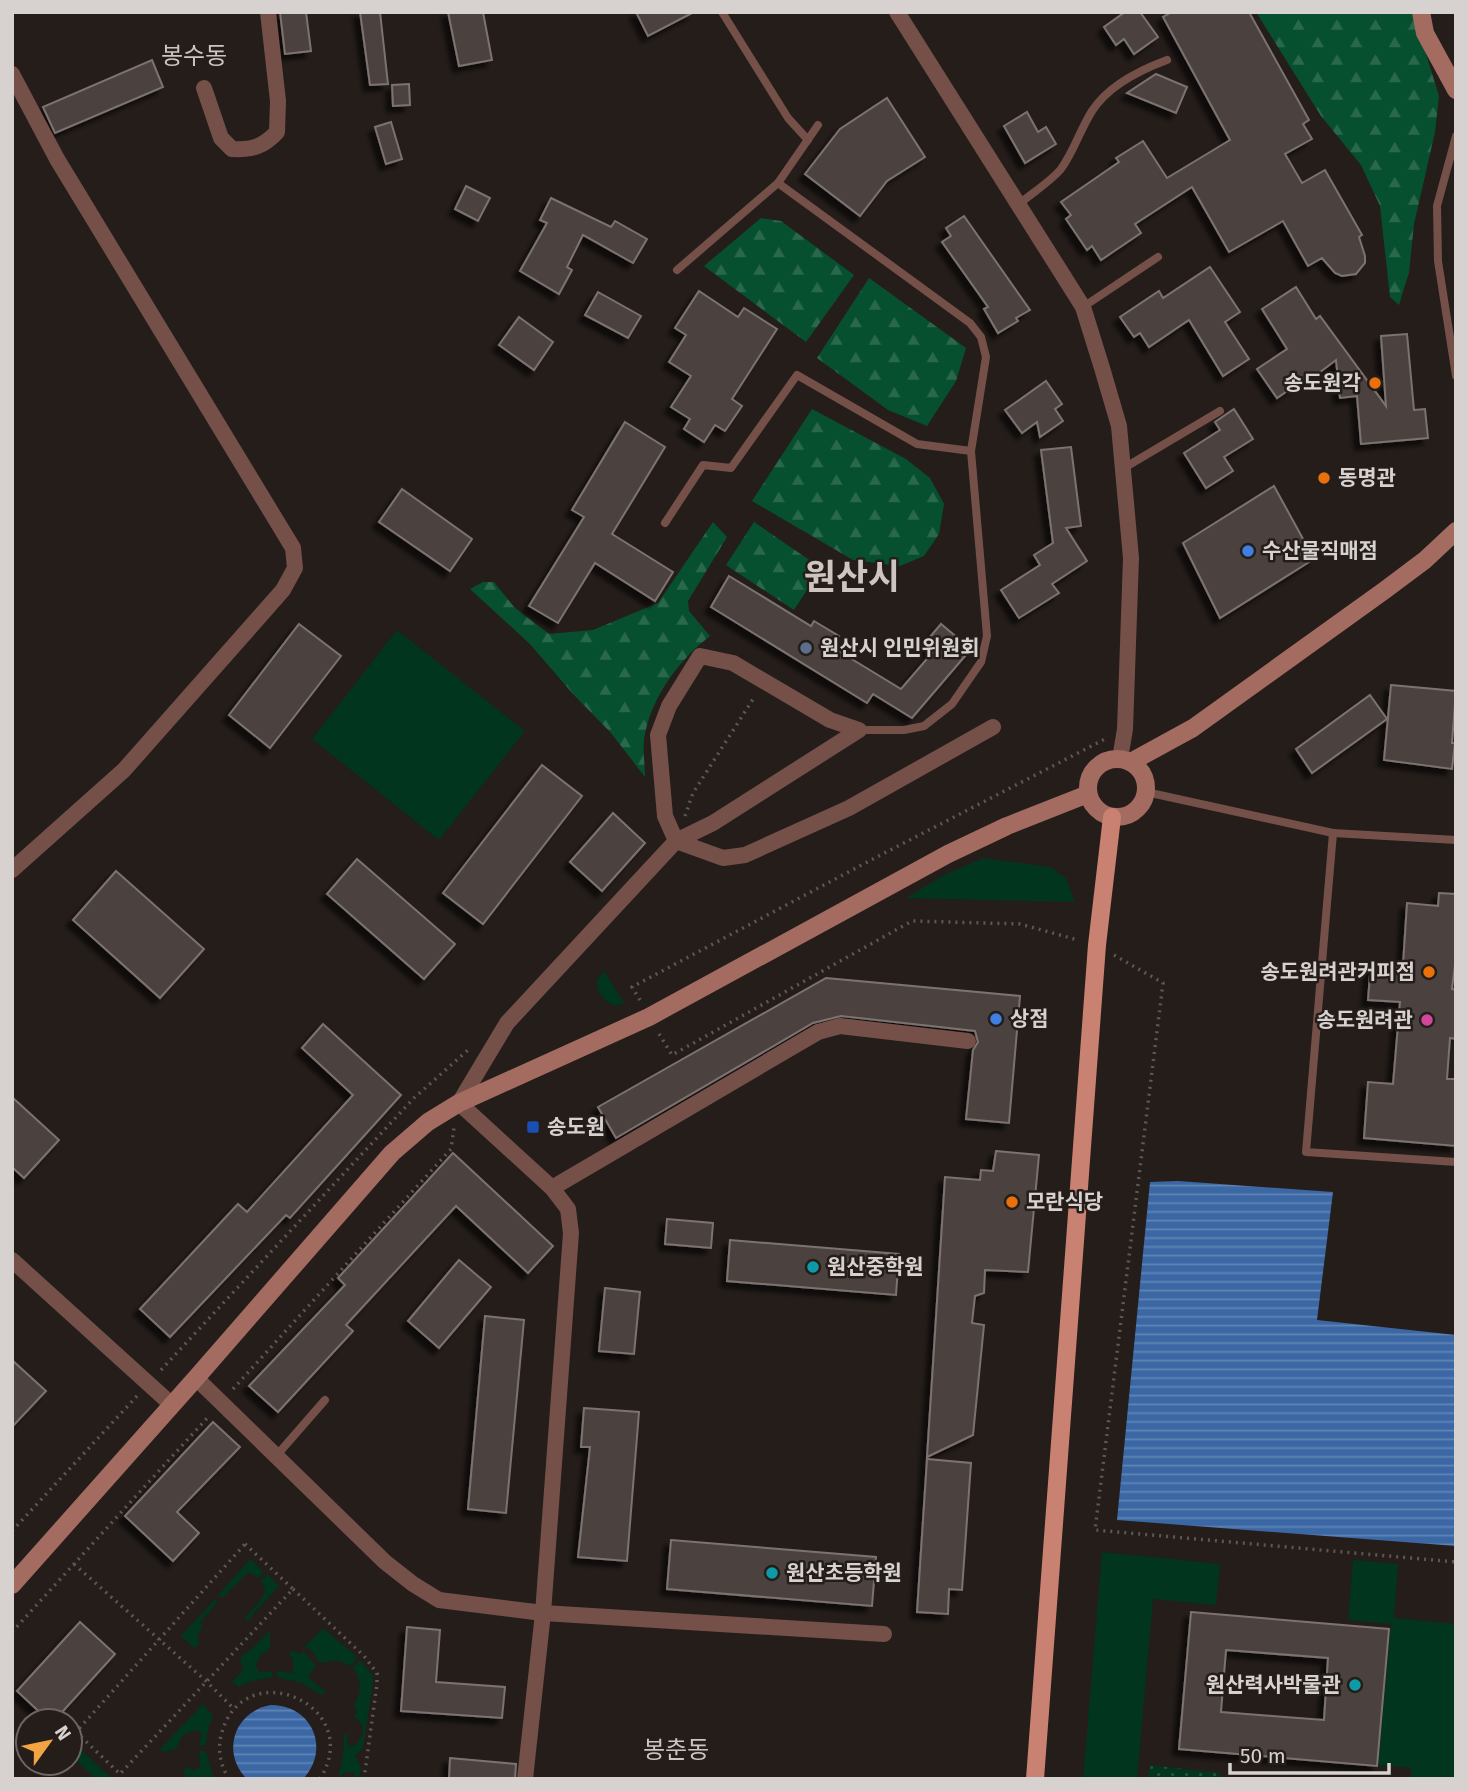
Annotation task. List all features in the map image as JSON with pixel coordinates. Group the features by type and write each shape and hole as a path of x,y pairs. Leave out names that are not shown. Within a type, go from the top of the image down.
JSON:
{"main road":[{"path":"1421,12 1425,33 1456,90"},
{"path":"1126,761 1143,775 1146,792 1138,809 1130,815 1112,817 1096,809 1088,794 1090,776 1095,769 1110,760 1126,761 1193,728 1425,560 1456,530"},
{"path":"12,1585 392,1153 428,1122 459,1103 649,1017 948,854 1007,826 1088,794"},
{"path":"1035,1779 1097,945 1112,817"}],"street":[{"path":"204,88 220,138 232,149 248,150 266,144 277,132 278,101 268,12"},
{"path":"897,12 1083,307 1119,426 1124,468 1131,558 1126,761"},
{"path":"12,74 57,159 293,548 295,568 283,590 124,770 12,870"},
{"path":"859,730 830,720 733,663 700,656 669,706 659,735 665,816 676,841 723,858 746,855 849,808 993,727"},
{"path":"525,1779 543,1613 572,1233 568,1209 552,1188 459,1103 507,1023 676,841 713,823 859,730"},
{"path":"552,1188 818,1032 840,1026 968,1041"},
{"path":"12,1260 172,1405"},
{"path":"196,1378 385,1562 439,1600 543,1613 884,1634"}],"lane":[{"path":"722,12 788,118 808,140"},
{"path":"1019,204 1059,171 1071,154 1093,109 1112,90 1143,68 1167,60"},
{"path":"677,270 778,183 818,125"},
{"path":"1456,136 1437,206 1438,261 1456,376"},
{"path":"778,183 970,323 981,337 986,357 971,451 987,636 981,662 952,704 924,726 904,730 859,730"},
{"path":"1083,307 1158,257"},
{"path":"665,523 703,465 731,468 797,375 917,444 971,451"},
{"path":"1124,468 1220,411"},
{"path":"1146,792 1333,833 1456,840"},
{"path":"1333,833 1306,1152 1456,1162"},
{"path":"276,1455 325,1400"}],"path":[{"path":"693,793 749,703"},
{"path":"1125,729 632,987 671,1055 912,921 1020,924 1097,945 1163,983 1095,1530 1456,1562"},
{"path":"12,1531 414,1098 475,1045"},
{"path":"12,1632 451,1149 459,1103"},
{"path":"125,1779 76,1732 245,1544 364,1656 377,1673 364,1779"},
{"path":"74,1564 234,1709"},
{"path":"120,1774 293,1589"},
{"path":"229,1779 221,1761 219,1745 225,1723 234,1709 253,1696 276,1692 292,1695 312,1707 322,1719 330,1741 329,1757 320,1779"}],"green space":[{"path":"1256,12 1413,12 1439,96 1435,132 1414,224 1409,272 1399,305 1390,297 1380,206 1361,165 1321,116"},
{"path":"761,218 781,221 854,275 806,342 704,266"},
{"path":"869,278 966,348 956,381 927,426 888,410 817,358"},
{"path":"812,409 906,459 930,478 944,504 939,534 924,556 900,566 853,560 752,501"},
{"path":"713,522 727,537 688,601 689,611 710,636 678,667 654,706 644,739 645,777 611,733 530,644 470,589 483,582 494,582 514,607 549,634 593,630 658,603"},
{"path":"754,522 821,568 794,610 726,565"},
{"path":"397,630 525,731 439,840 312,739"},
{"path":"983,858 1050,867 1066,878 1075,902 906,898 944,875"},
{"path":"604,971 624,1003 615,1006 602,996 597,980"},
{"path":"1102,1552 1220,1564 1216,1605 1153,1599 1137,1779 1083,1779"},
{"path":"250,1559 263,1571 258,1579 247,1573 222,1598 218,1595"},
{"path":"1353,1560 1398,1564 1394,1618 1456,1624 1456,1779 1411,1779 1411,1768 1378,1765 1391,1624 1348,1620"},
{"path":"267,1574 279,1586 247,1621 244,1619 263,1597 265,1588 261,1581"},
{"path":"215,1599 218,1601 200,1623 203,1626 197,1637 200,1642 194,1648 181,1636"},
{"path":"323,1628 357,1657 351,1666 337,1660 320,1663 311,1650 304,1648"},
{"path":"270,1630 270,1648 259,1657 256,1666 259,1672 272,1671 273,1677 251,1681 238,1687 232,1682 243,1670 240,1658"},
{"path":"294,1650 299,1655 303,1651 316,1665 308,1677 326,1692 321,1695 302,1683 277,1677 276,1671 293,1673 293,1659 289,1654"},
{"path":"360,1660 373,1676 373,1681 363,1748 355,1756 361,1767 359,1779 355,1779 354,1773 347,1772 339,1776 343,1779 338,1779 344,1749 343,1735 348,1734 347,1742 351,1747 359,1741 363,1732 361,1724 354,1718 357,1712 354,1705 360,1686 353,1668"},
{"path":"203,1704 213,1715 206,1745 199,1746 202,1733 194,1730 182,1736 176,1749 163,1752 160,1749"},
{"path":"199,1751 206,1751 214,1779 185,1779 183,1770 187,1767 194,1770 200,1767"},
{"path":"84,1753 113,1779 96,1779 84,1768"},
{"path":"1150,1765 1220,1773 1219,1779 1148,1779"}],"water":[{"path":"1178,1181 1333,1192 1317,1320 1456,1335 1456,1546 1117,1520 1150,1182"},
{"path":"271,1705 297,1712 313,1731 316,1755 303,1779 247,1779 234,1757 235,1734 240,1724 248,1715"}],"building":[{"path":"280,12 306,12 311,51 285,54"},
{"path":"360,12 380,12 388,84 370,85"},
{"path":"448,12 483,12 492,60 459,66"},
{"path":"636,12 694,12 648,36"},
{"path":"1125,12 1140,12 1158,37 1134,54 1124,39 1116,45 1104,27"},
{"path":"1172,12 1249,12 1309,120 1303,124 1312,139 1285,154 1302,183 1325,170 1362,235 1359,237 1365,263 1356,274 1342,276 1335,273 1322,258 1308,266 1283,221 1229,252 1192,187 1135,224 1141,233 1101,260 1092,246 1087,250 1066,219 1071,215 1061,202 1119,162 1116,158 1143,141 1167,178 1230,140 1163,17"},
{"path":"152,60 163,87 55,133 43,107"},
{"path":"1156,74 1187,87 1176,113 1127,93"},
{"path":"409,84 410,105 393,106 392,85"},
{"path":"887,98 925,157 887,181 860,216 805,174 840,129"},
{"path":"1027,112 1038,132 1046,127 1056,144 1025,163 1004,126"},
{"path":"391,122 402,159 386,164 375,127"},
{"path":"466,186 490,198 478,221 455,209"},
{"path":"551,198 611,227 615,221 647,239 633,263 583,235 567,267 572,270 559,294 520,271 547,223 540,220"},
{"path":"964,216 1030,310 998,333 984,309 988,307 942,242 951,236 946,228"},
{"path":"1210,267 1240,312 1225,322 1249,359 1223,376 1189,320 1149,347 1140,333 1134,337 1120,317 1159,291 1163,298"},
{"path":"1296,287 1316,319 1320,316 1386,406 1381,336 1407,334 1414,410 1425,409 1428,438 1361,444 1357,396 1340,398 1336,360 1307,382 1305,379 1277,398 1257,369 1287,349 1262,309"},
{"path":"699,291 738,317 744,308 777,329 732,399 742,406 725,431 715,425 704,442 684,429 690,419 671,407 691,376 669,362 686,335 675,328"},
{"path":"598,292 641,316 628,338 585,315"},
{"path":"519,317 553,342 534,370 499,345"},
{"path":"1046,381 1062,404 1055,409 1063,421 1040,437 1037,422 1022,433 1005,410"},
{"path":"1234,409 1253,439 1224,457 1233,471 1206,488 1184,453 1220,430 1215,422"},
{"path":"625,422 665,447 612,534 673,572 655,601 595,563 558,623 529,606 584,517 572,510"},
{"path":"1071,447 1081,526 1066,528 1087,561 1052,584 1059,593 1019,618 1001,590 1040,565 1034,555 1053,543 1041,450"},
{"name":"수산물직매점","path":"1274,486 1314,559 1220,618 1183,543"},
{"path":"402,489 472,539 450,571 379,522"},
{"name":"원산시 인민위원회","path":"729,576 811,626 814,621 839,636 832,647 901,689 933,652 923,645 941,624 971,649 912,718 873,694 867,703 711,607"},
{"path":"299,624 341,656 270,748 229,715"},
{"path":"1391,685 1456,691 1452,769 1384,760"},
{"path":"1370,695 1387,719 1312,773 1296,749"},
{"path":"542,765 582,796 483,924 443,893"},
{"path":"613,813 645,843 602,891 570,862"},
{"path":"357,859 455,944 424,979 327,894"},
{"path":"116,871 204,949 160,998 73,920"},
{"name":"송도원려관","path":"1439,893 1456,894 1456,957 1452,989 1456,990 1456,1039 1450,1038 1447,1079 1456,1079 1456,1146 1364,1138 1368,1082 1393,1084 1400,1002 1368,1000 1371,962 1403,965 1407,903 1438,906"},
{"path":"826,978 1020,996 1009,1123 966,1119 973,1050 978,1042 975,1031 841,1016 813,1023 616,1138 598,1107"},
{"path":"323,1024 401,1095 290,1218 286,1215 170,1337 140,1309 238,1204 247,1212 353,1095 302,1048"},
{"path":"12,1097 59,1140 24,1178 12,1167"},
{"path":"996,1151 1039,1155 1028,1272 985,1270 984,1293 975,1296 972,1323 984,1325 973,1435 927,1457 945,1177 980,1180 981,1170 993,1171"},
{"path":"453,1153 553,1246 528,1273 456,1206 346,1325 353,1331 278,1412 249,1386 345,1285 338,1278"},
{"path":"667,1219 713,1223 711,1248 665,1244"},
{"name":"원산중학원","path":"730,1240 899,1254 896,1295 727,1281"},
{"path":"459,1260 491,1287 439,1348 408,1321"},
{"path":"605,1288 640,1292 634,1354 599,1351"},
{"path":"485,1316 524,1320 506,1513 468,1509"},
{"path":"12,1360 46,1391 12,1427"},
{"path":"584,1408 639,1412 627,1561 578,1557 590,1447 581,1447"},
{"path":"213,1422 240,1447 177,1512 199,1533 173,1561 125,1516"},
{"path":"927,1459 971,1463 962,1590 949,1589 948,1614 917,1612"},
{"name":"원산초등학원","path":"671,1540 876,1557 872,1606 667,1589"},
{"name":"원산력사박물관","path":"1191,1612 1389,1629 1377,1766 1179,1749","holes":["1226,1650 1328,1658 1324,1720 1221,1712"]},
{"path":"80,1622 115,1654 67,1707 34,1707 17,1691"},
{"path":"407,1627 440,1630 436,1682 505,1687 502,1718 401,1711"},
{"path":"450,1758 516,1764 515,1779 449,1779"}],"place":[{"name":"송도원각","path":"1375,383"},
{"name":"동명관","path":"1324,478"},
{"name":"수산물직매점","path":"1248,551"},
{"name":"원산시 인민위원회","path":"806,648"},
{"name":"송도원려관커피점","path":"1429,972"},
{"name":"상점","path":"996,1019"},
{"name":"송도원려관","path":"1427,1020"},
{"name":"송도원","path":"533,1127"},
{"name":"모란식당","path":"1012,1202"},
{"name":"원산중학원","path":"813,1267"},
{"name":"원산초등학원","path":"772,1573"},
{"name":"원산력사박물관","path":"1355,1685"}],"district":[{"name":"봉수동","path":"194,56"},
{"name":"원산시","path":"852,577"},
{"name":"봉춘동","path":"676,1750"}]}
